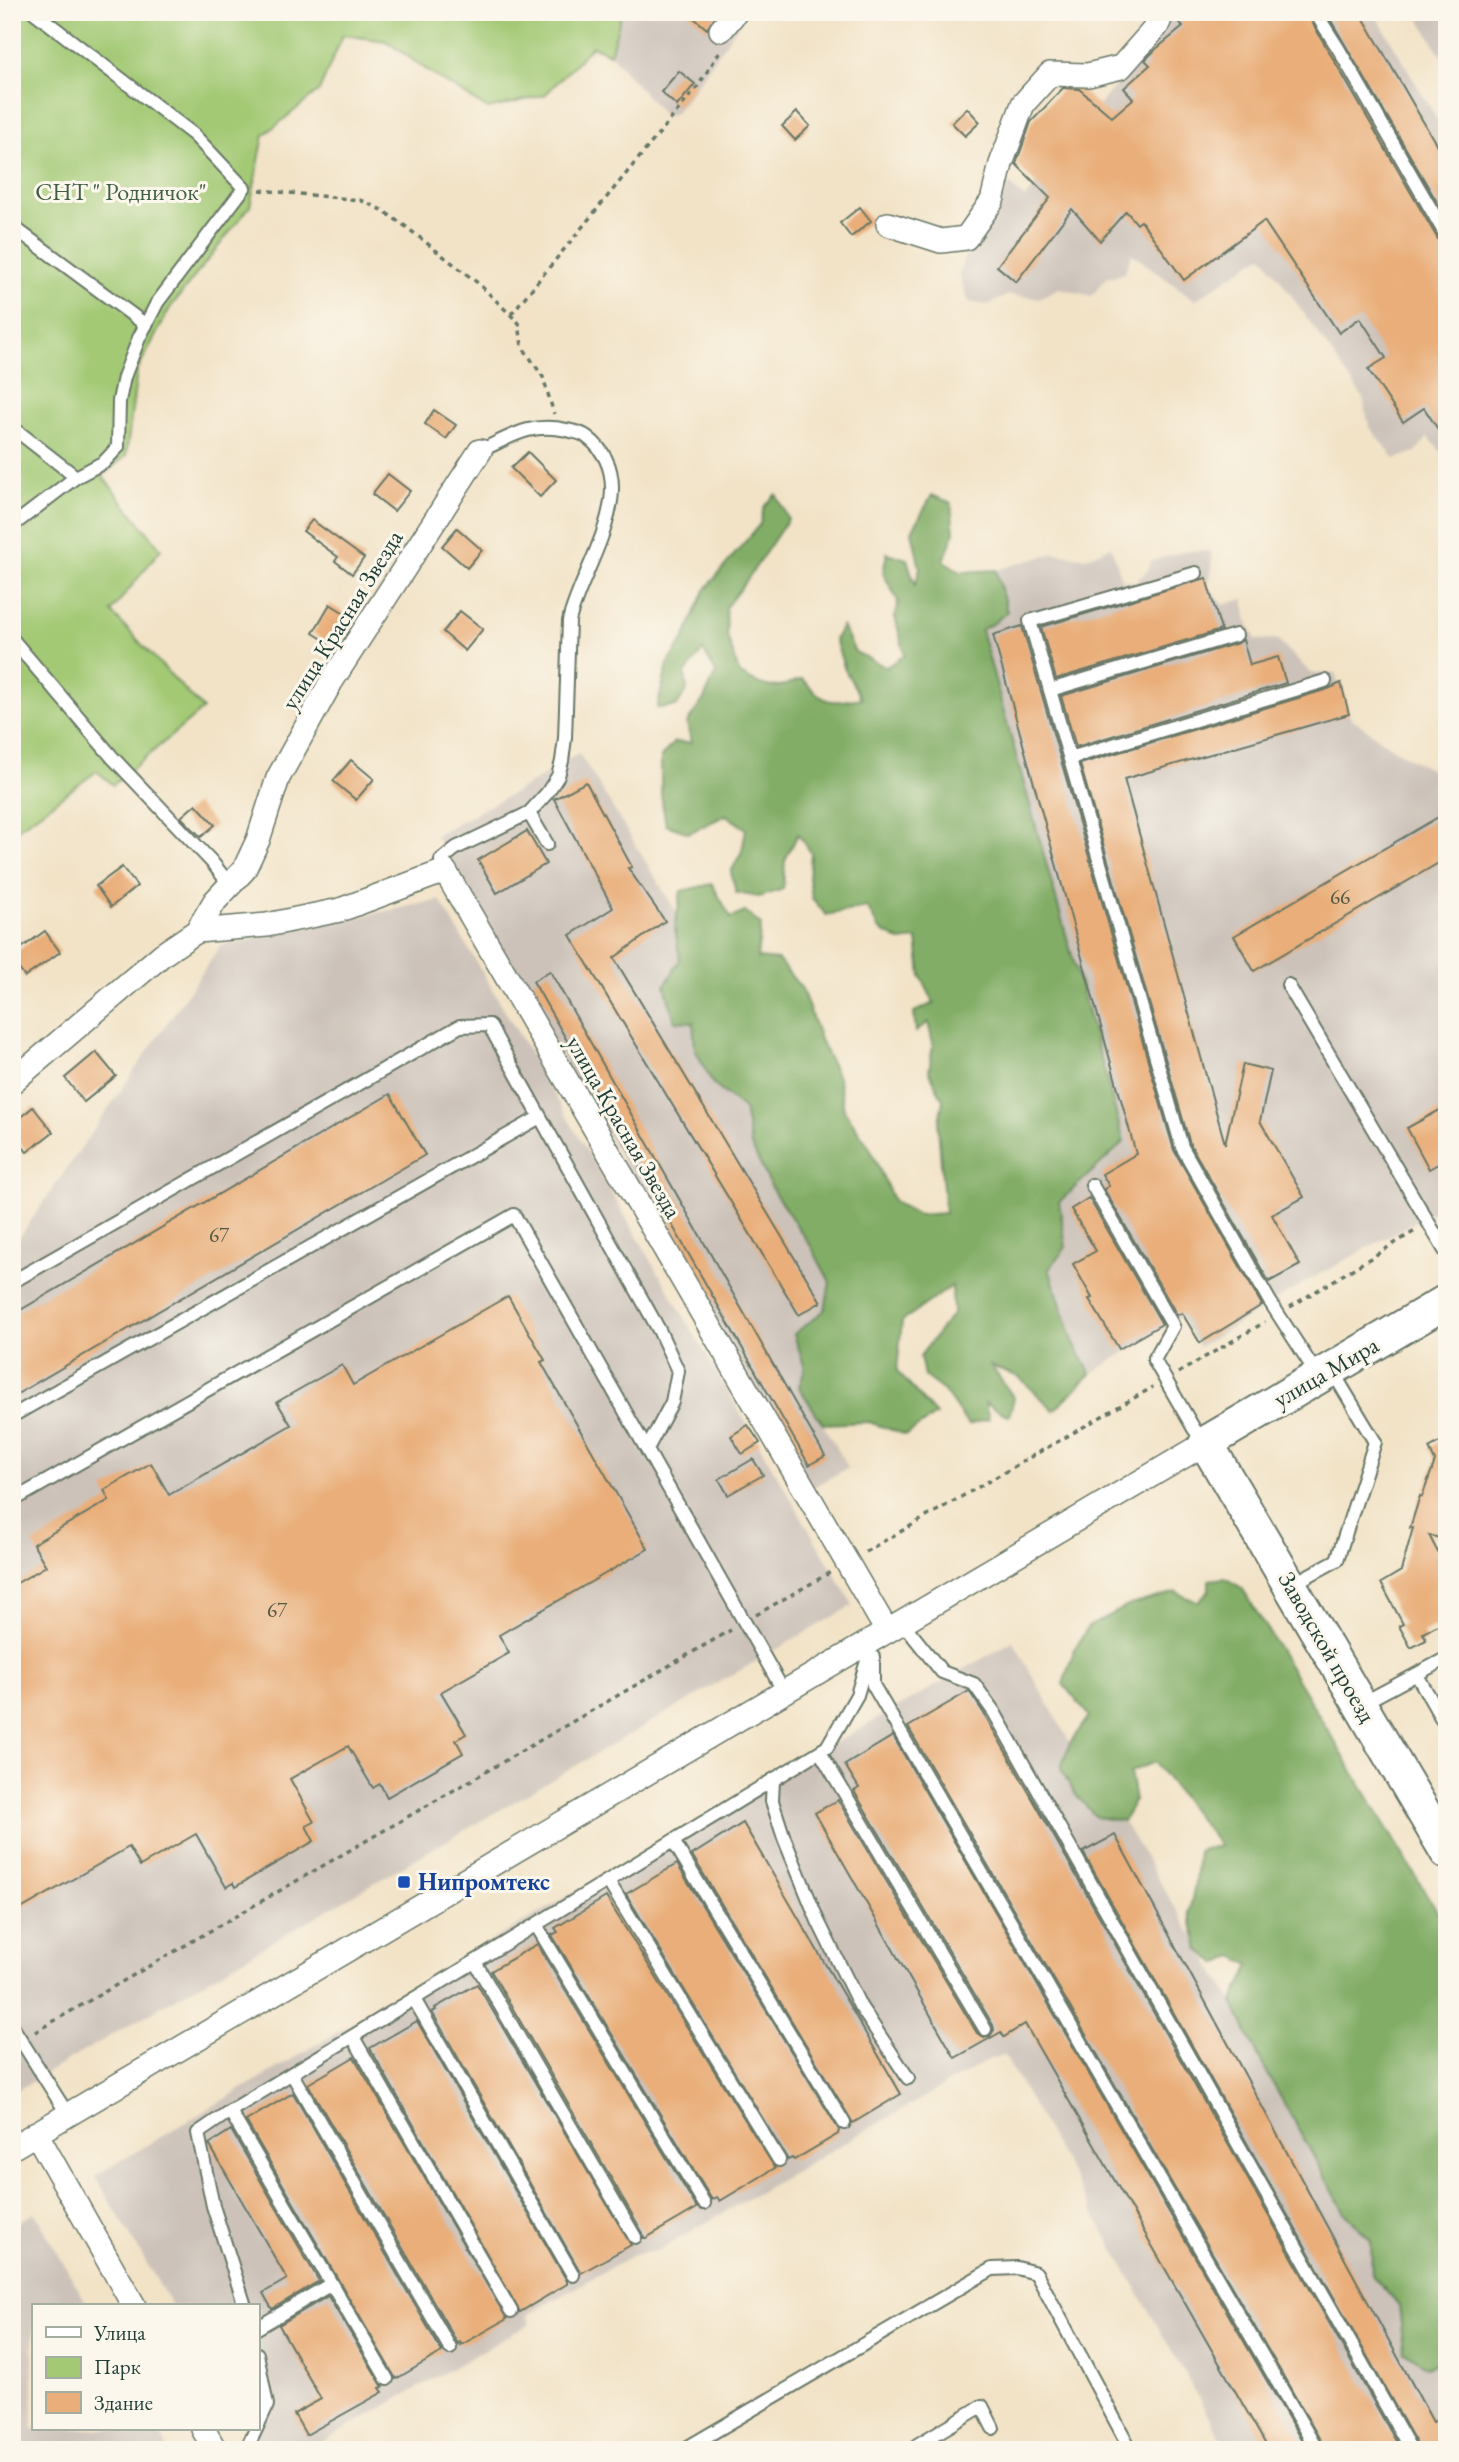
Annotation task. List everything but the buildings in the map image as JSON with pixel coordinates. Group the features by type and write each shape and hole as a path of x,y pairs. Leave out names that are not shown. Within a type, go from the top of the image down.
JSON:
{"main road":[{"name":"улица Мира","path":"1206,1443 1447,1301"},
{"name":"Заводской проезд","path":"1206,1443 1447,1852"}],"street":[{"path":"888,224 941,241 965,238 992,201 1001,164 1023,104 1050,74 1088,75 1121,66 1157,26 1163,12"},
{"name":"улица Красная Звезда","path":"16,1073 163,954 197,931 215,901 244,870 258,840 278,778 331,682 480,451"},
{"name":"улица Красная Звезда","path":"197,931 267,925 340,910 445,871 887,1631"},
{"path":"13,2146 1206,1443"},
{"path":"36,2133 133,2304"},
{"path":"204,2430 215,2450"}],"lane":[{"path":"12,526 76,477 104,462 118,447 119,401 124,377 146,325 157,303 244,188 194,135 34,12"},
{"path":"1315,12 1447,237"},
{"path":"12,226 146,325"},
{"path":"445,871 441,860 456,848 529,813 558,776 565,738 569,621 574,601 605,528 613,483 608,462 596,444 583,434 542,426 519,431 480,451"},
{"path":"12,427 76,477"},
{"path":"1196,573 1030,621 1182,1147 1269,1300 1375,1442 1337,1560 1290,1585"},
{"path":"1050,690 1236,635"},
{"path":"12,639 113,758 181,832 211,860 230,885"},
{"path":"1070,758 1325,681"},
{"path":"529,813 547,844"},
{"path":"1288,985 1447,1254"},
{"path":"12,1282 460,1026 489,1025 659,1330 678,1371 672,1402 646,1449"},
{"path":"12,1416 540,1117"},
{"path":"1092,1185 1173,1326 1154,1360 1194,1429 1206,1443"},
{"path":"12,1501 514,1215 784,1692"},
{"path":"244,2304 213,2206 198,2133 827,1747 857,1695 887,1631"},
{"path":"887,1631 873,1685 1317,2450"},
{"path":"887,1631 942,1672 974,1684 994,1712 1411,2450"},
{"path":"1360,1704 1447,1658"},
{"path":"1417,1675 1447,1728"},
{"path":"820,1752 985,2029"},
{"path":"773,1780 772,1801 818,1921 860,2006 908,2078"},
{"path":"673,1841 844,2123"},
{"path":"608,1881 779,2160"},
{"path":"536,1925 704,2203"},
{"path":"475,1962 635,2237"},
{"path":"414,1999 573,2275"},
{"path":"12,2026 68,2115"},
{"path":"353,2037 511,2311"},
{"path":"292,2074 450,2348"},
{"path":"230,2111 387,2379"},
{"path":"683,2450 992,2269 1017,2268 1036,2273 1131,2450"},
{"path":"259,2327 331,2284"},
{"path":"259,2364 267,2405 259,2423"},
{"path":"920,2450 917,2445 982,2406 993,2428"},
{"path":"246,2450 256,2430"}],"path":[{"path":"511,314 698,86 720,51 729,21"},
{"path":"244,188 360,200 382,210 479,284 519,323 522,345 543,377 558,428"}],"shaded area":[{"path":"622,12 733,12 742,19 675,113 665,117 610,54"},
{"path":"1174,12 1374,12 1447,136 1447,458 1428,437 1416,452 1395,459 1369,426 1363,398 1263,255 1195,300 1132,254 1124,273 1106,278 1092,296 1059,288 1039,298 1008,295 988,305 969,302 959,275 967,248 997,210 1009,184 1025,198"},
{"path":"1416,12 1447,12 1447,66"},
{"path":"1111,546 1122,580 1135,582 1147,571 1151,561 1185,551 1211,551 1212,570 1207,584 1223,605 1244,599 1246,618 1256,640 1276,639 1311,673 1335,673 1350,717 1390,747 1447,779 1447,1204 1304,1283 1199,1347 1180,1317 1091,1374 1074,1344 1049,1269 1066,1247 1059,1202 1124,1142 981,630 1007,612 996,570 1055,553 1086,558"},
{"path":"579,753 677,913 675,928 680,960 665,986 693,1022 695,1049 713,1084 744,1109 751,1146 830,1282 825,1310 794,1334 805,1368 799,1387 848,1468 813,1487 435,835 528,785"},
{"name":"Нипромтекс","path":"440,900 853,1605 12,2093 12,1248 221,945"},
{"path":"1013,1641 1070,1743 1061,1769 1096,1817 1123,1821 1233,2002 1259,2058 1345,2213 1371,2240 1372,2275 1399,2306 1404,2351 1447,2356 1447,2450 1228,2450 1004,2055 990,2059 657,2251 633,2255 527,2315 531,2323 308,2450 258,2450 247,2430 259,2430 259,2304 171,2304 95,2176 520,1924"},
{"path":"34,2212 87,2304 32,2304 32,2430 158,2430 169,2450 12,2450 12,2226"}],"green space":[{"name":"СНТ \" Родничок\"","path":"12,12 622,12 610,54 592,46 545,95 488,109 386,41 343,35 319,91 264,135 250,206 170,308 137,371 126,456 102,476 161,549 111,612 203,709 113,785 97,771 13,832"},
{"path":"776,494 788,519 726,607 727,635 739,673 763,685 777,687 802,679 822,698 828,700 861,698 845,670 835,639 842,626 855,652 886,667 905,655 895,617 898,601 883,573 887,553 907,559 915,585 920,568 912,531 932,495 951,503 954,533 944,561 961,572 996,570 1007,612 981,630 1124,1142 1059,1202 1066,1247 1049,1269 1074,1344 1091,1374 1054,1410 1019,1377 991,1366 1014,1398 1009,1416 985,1403 989,1419 968,1425 944,1391 924,1376 920,1356 953,1313 952,1286 902,1321 897,1371 936,1415 906,1435 869,1422 823,1424 799,1387 805,1368 794,1334 825,1310 830,1282 812,1248 774,1192 751,1146 744,1109 713,1084 695,1049 693,1022 675,1021 665,986 680,960 675,928 681,891 712,884 731,918 745,912 761,925 757,958 778,960 802,989 821,1042 838,1077 844,1110 870,1148 894,1202 918,1215 945,1213 938,1127 943,1100 929,1071 933,1044 928,1022 916,1032 914,1012 934,1003 921,976 917,939 900,941 879,929 867,907 826,915 812,898 809,879 811,853 798,834 785,860 783,889 759,897 736,893 731,872 742,851 746,829 726,815 689,833 666,825 661,795 661,757 674,742 691,743 687,723 704,699 716,673 703,650 685,674 687,690 677,706 657,708 668,664 684,639 705,590 760,524 764,507"},
{"path":"1225,1578 1242,1588 1447,1928 1447,2356 1427,2367 1404,2351 1399,2306 1372,2275 1371,2240 1345,2213 1259,2058 1233,2002 1250,1965 1234,1956 1217,1964 1199,1949 1189,1913 1198,1850 1220,1846 1154,1762 1130,1772 1135,1800 1123,1821 1096,1817 1075,1794 1061,1769 1070,1743 1089,1716 1063,1684 1074,1651 1088,1627 1130,1605 1176,1592 1197,1602 1209,1591 1209,1580"}],"place":[{"name":"Нипромтекс","path":"404,1882"}]}
